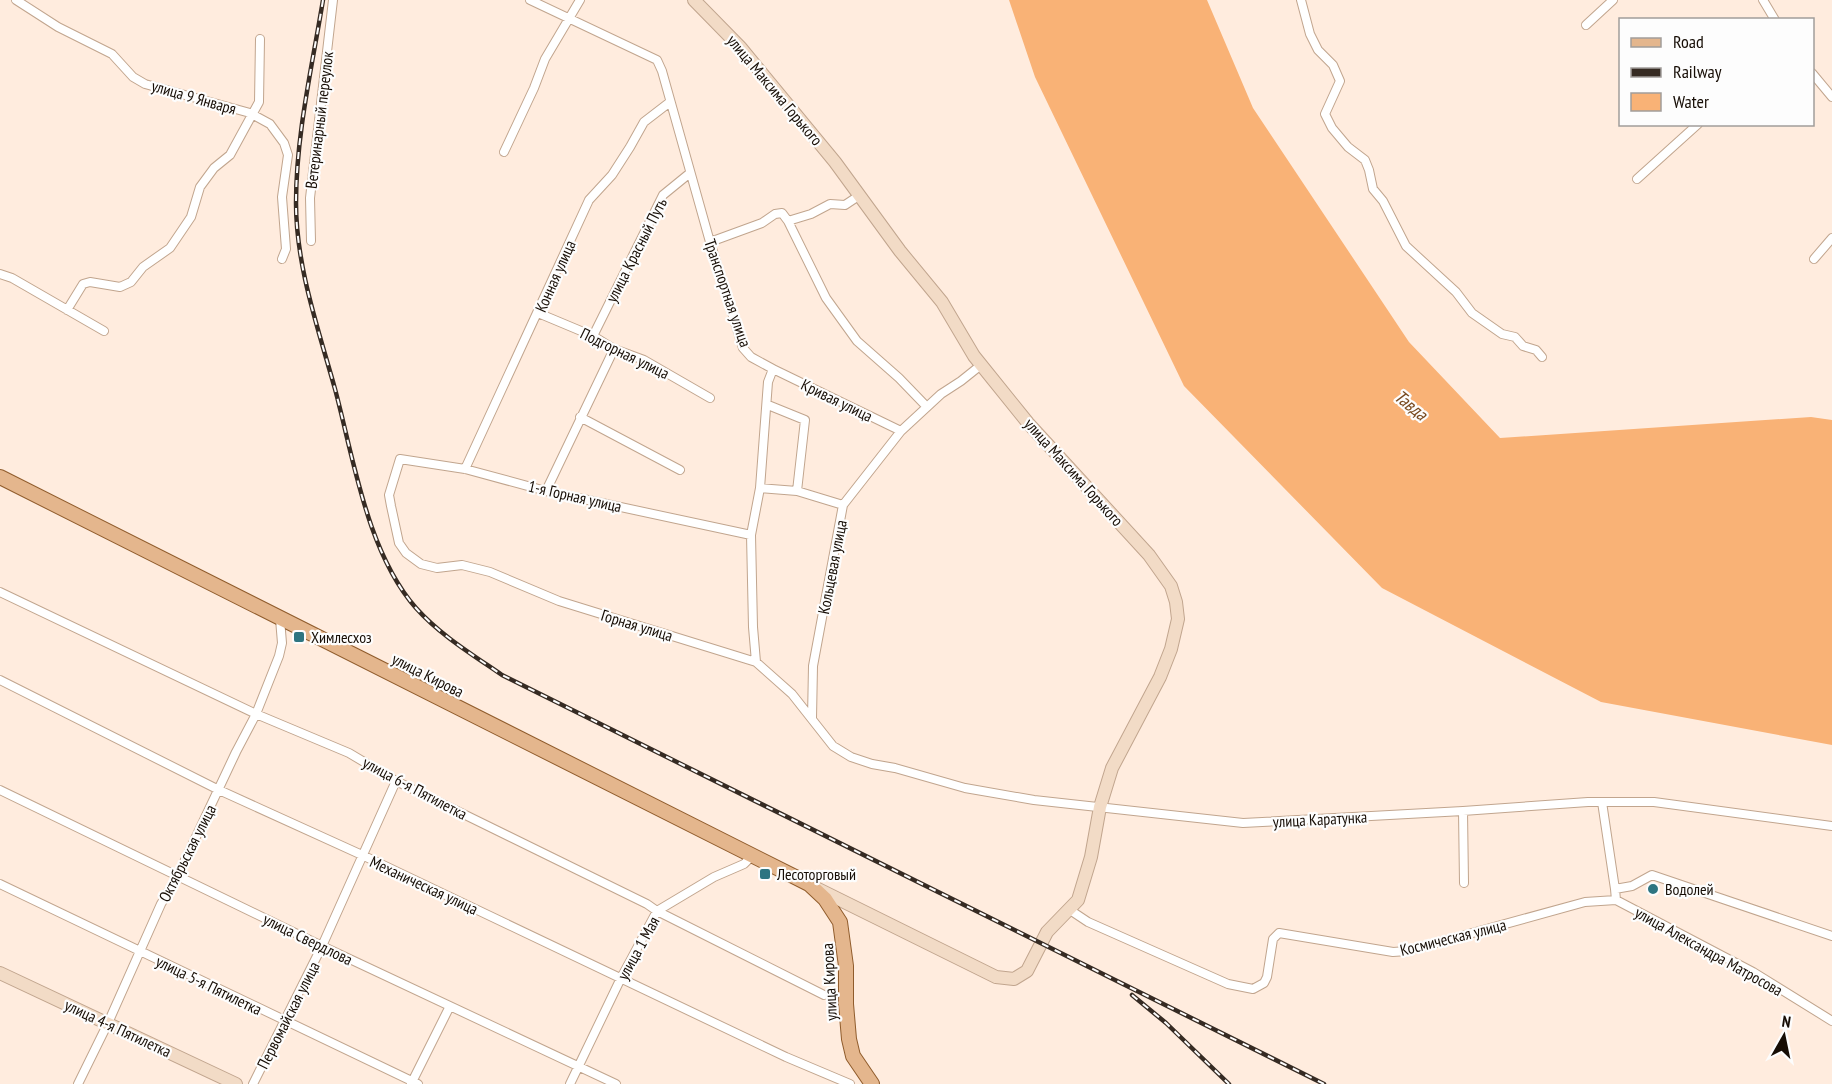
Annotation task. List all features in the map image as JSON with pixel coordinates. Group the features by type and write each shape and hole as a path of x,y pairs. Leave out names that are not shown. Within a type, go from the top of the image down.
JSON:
{"main road":[{"name":"улица Кирова","path":"0,477 809,884 825,899 840,921 846,966 849,1039 853,1056 872,1084"}],"street":[{"name":"улица 9 Января","path":"16,0 58,27 112,54 133,77 145,84 210,101 253,115 270,124 284,143 288,155 282,197 286,249 282,259"},
{"name":"Ветеринарный переулок","path":"311,241 310,198 333,0"},
{"path":"530,0 569,18"},
{"path":"504,152 534,88 545,58 580,0"},
{"name":"улица Максима Горького","path":"694,0 741,48 835,162 900,251 942,302 981,364 1028,423 1149,555 1171,586 1176,602 1178,619 1171,650 1160,677 1112,768 1100,807 1092,857 1078,900 1047,932 1027,971 1014,979 996,977"},
{"path":"1301,0 1310,34 1318,50 1332,65 1340,81 1325,114 1332,128 1347,147 1365,160 1370,170 1373,189 1383,201 1406,246 1456,292 1472,313 1502,334 1515,336 1523,346 1536,350 1542,357"},
{"path":"1586,25 1613,0"},
{"path":"1763,0 1774,18"},
{"name":"Транспортная улица","path":"569,18 657,60 743,348 751,357 772,369"},
{"name":"улица 9 Января","path":"66,310 83,284 90,282 120,287 131,282 143,267 170,248 191,217 200,187 214,168 230,155 259,102 260,39"},
{"path":"1814,75 1832,97"},
{"name":"Конная улица","path":"465,469 589,200 612,175 644,122 670,102"},
{"path":"1637,179 1696,126"},
{"name":"улица Красный Путь","path":"593,336 663,195 690,173"},
{"path":"788,221 811,214 830,204 845,205 860,195"},
{"path":"710,242 762,223 775,214 782,213 826,298 857,341 899,378 927,407"},
{"path":"1814,259 1832,238"},
{"path":"0,274 12,278 104,331"},
{"name":"Подгорная улица","path":"538,313 593,336 614,349 645,360 710,398"},
{"path":"546,491 614,349"},
{"name":"Кольцевая улица","path":"812,718 813,666 843,505 900,431 941,394 981,364"},
{"path":"756,662 751,535 760,488 768,382 772,369"},
{"name":"Кривая улица","path":"772,369 900,431"},
{"path":"768,405 805,420 797,491"},
{"path":"580,417 680,470"},
{"name":"1-я Горная улица","path":"426,566 406,553 399,543 389,495 400,459 465,469 546,491 751,535"},
{"path":"760,488 797,491 843,505"},
{"name":"Горная улица","path":"426,566 437,568 462,565 490,572 559,601 756,662 792,694 821,732"},
{"name":"улица 6-я Пятилетка","path":"0,591 256,714 349,753 396,781 824,994"},
{"name":"Октябрьская улица","path":"78,1084 108,1023 160,904 178,875 256,714 279,656 282,644 280,619"},
{"name":"Механическая улица","path":"0,680 219,790 362,855 786,1057 850,1084"},
{"name":"улица Каратунка","path":"821,732 833,746 851,757 965,788 1034,800 1243,823 1602,802 1654,802 1832,825"},
{"name":"Первомайская улица","path":"253,1084 322,946 396,781"},
{"name":"улица Свердлова","path":"0,790 322,946 616,1084"},
{"path":"1602,802 1616,900"},
{"path":"1463,811 1464,883"},
{"name":"улица 1 Мая","path":"570,1084 621,978 657,911 714,877 744,864 752,856"},
{"path":"1615,889 1632,886 1652,875 1832,936"},
{"name":"улица 5-я Пятилетка","path":"0,884 414,1083"},
{"name":"улица Кирова","path":"809,884 996,977"},
{"name":"Космическая улица","path":"1070,910 1088,922 1228,984 1253,989 1264,983 1267,977 1274,939 1279,933 1393,952 1407,951 1585,902 1616,900"},
{"name":"улица Александра Матросова","path":"1616,900 1753,972 1832,1021"},
{"name":"улица 4-я Пятилетка","path":"0,973 236,1084"},
{"path":"414,1083 450,1006"}],"water":[{"name":"Тавда","path":"1009,0 1207,0 1253,108 1409,342 1500,438 1811,417 1832,420 1832,745 1601,702 1382,588 1184,386 1035,77"}],"railway":[{"path":"323,0 305,101 299,152 296,203 300,250 309,297 364,504 385,560 399,585 425,618 446,636 502,675 1324,1084"},
{"path":"1132,995 1166,1023 1229,1084"}],"place":[{"name":"Химлесхоз","path":"299,637"},
{"name":"Лесоторговый","path":"765,874"},
{"name":"Водолей","path":"1653,889"}]}
